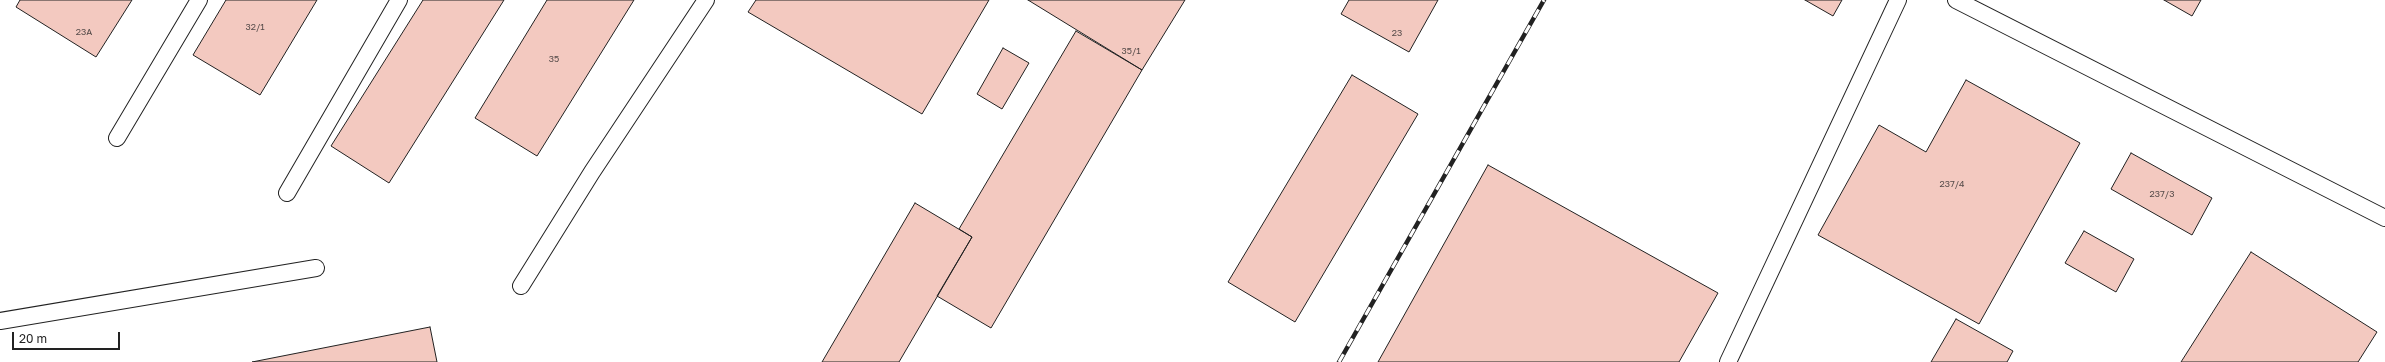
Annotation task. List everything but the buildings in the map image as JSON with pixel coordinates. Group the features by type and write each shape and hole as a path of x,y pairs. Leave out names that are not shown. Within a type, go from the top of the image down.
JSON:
{"lane":[{"path":"117,138 199,0"},
{"path":"287,193 399,0"},
{"path":"521,286 600,160 706,0"},
{"path":"1728,362 1898,0"},
{"path":"1956,0 2385,218"},
{"path":"0,321 316,268"}],"railway":[{"path":"1339,362 1544,0"}]}
